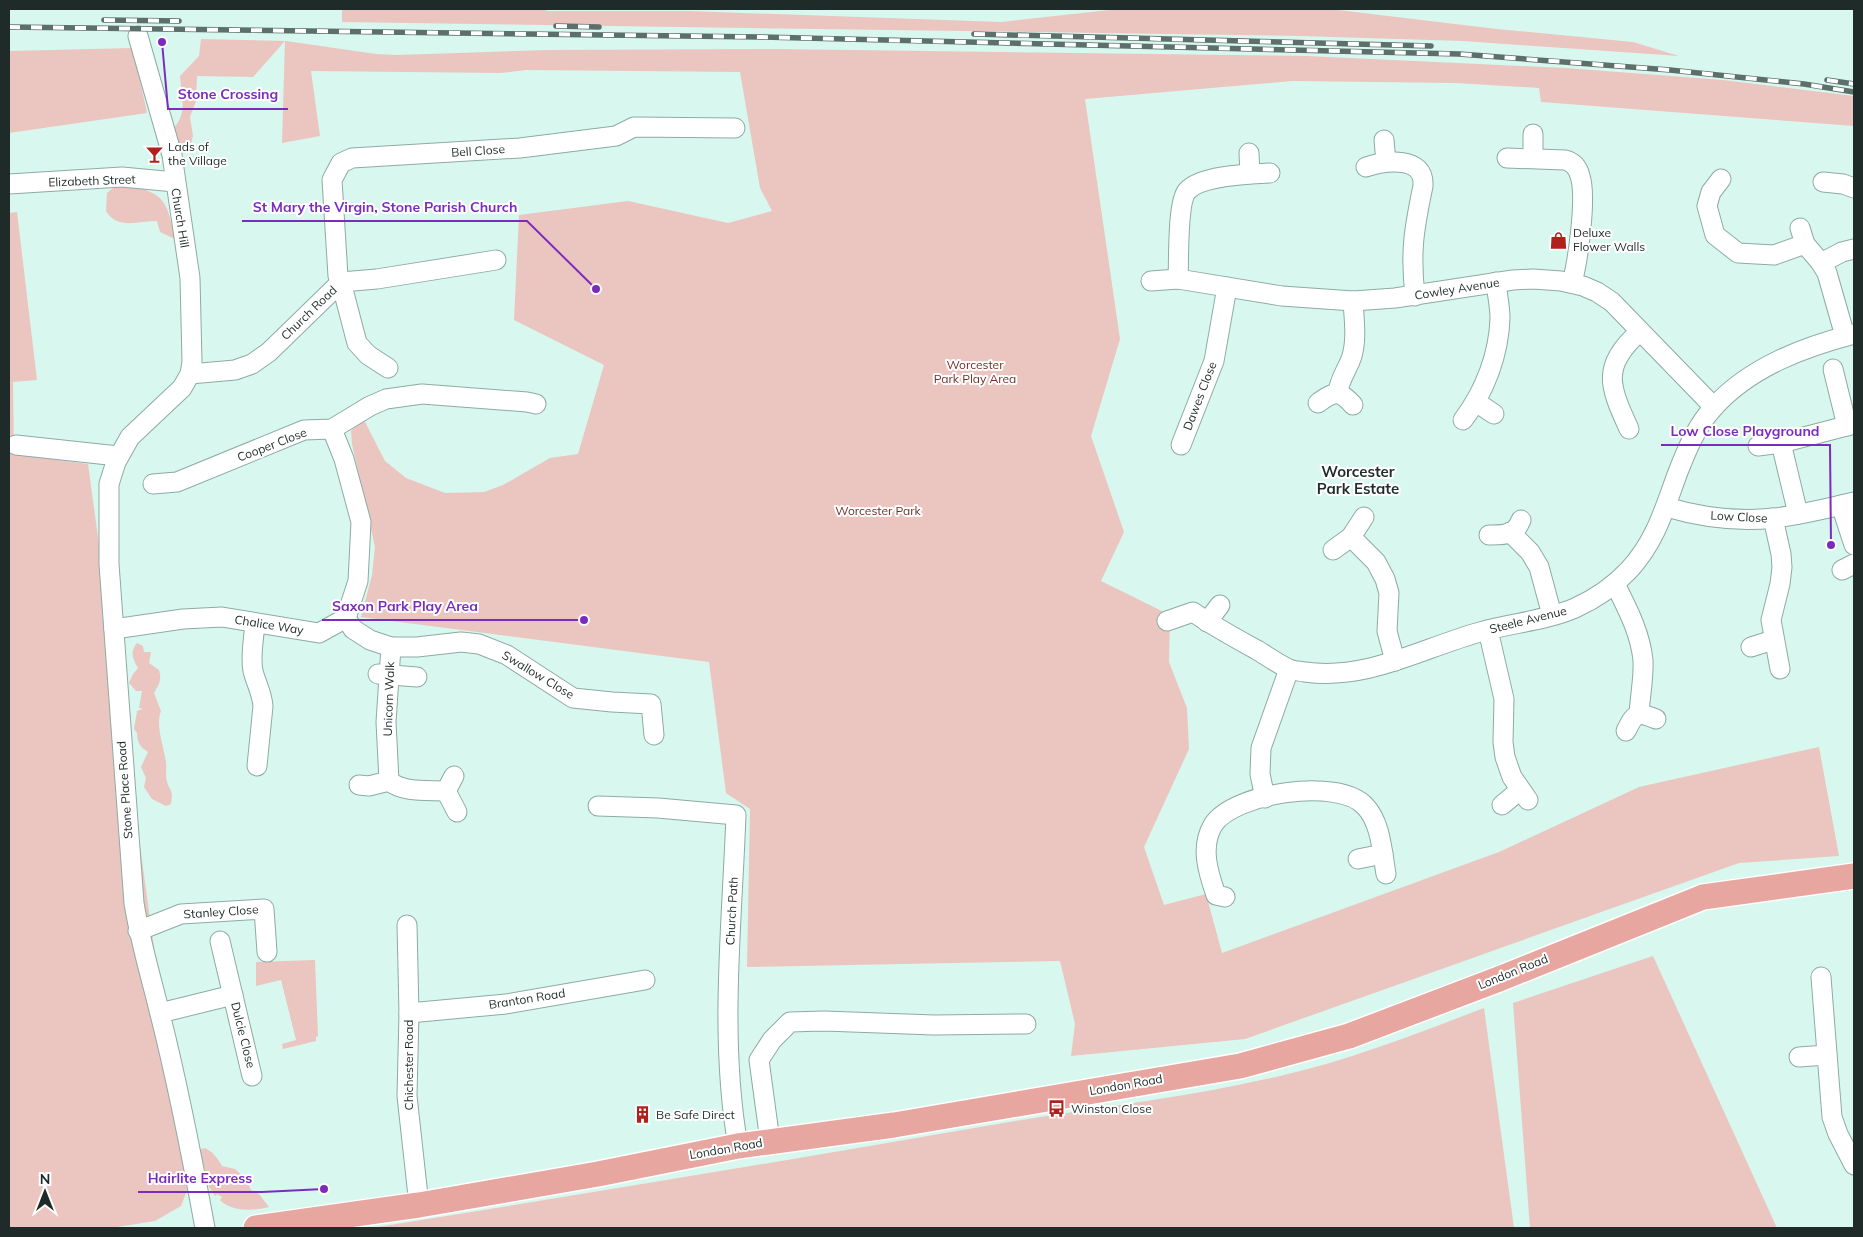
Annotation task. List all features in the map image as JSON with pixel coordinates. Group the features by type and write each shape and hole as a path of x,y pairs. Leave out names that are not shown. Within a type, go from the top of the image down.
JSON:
{"main road":[{"name":"London Road","path":"256,1228 419,1205 598,1174 738,1146 894,1125 1240,1066 1349,1036 1499,979 1703,897 1854,876"}],"street":[{"name":"Church Hill","path":"138,36 170,147 190,278 192,349 190,374"},
{"name":"Bell Close","path":"342,282 338,276 331,184 336,169 345,160 520,148 616,136 634,127 735,128"},
{"path":"1533,158 1534,134"},
{"path":"1384,140 1386,162"},
{"path":"1249,153 1250,174"},
{"path":"1507,158 1569,161 1577,168 1580,176 1582,197 1580,238 1572,283"},
{"path":"1366,167 1397,161 1411,164 1418,170 1423,180 1412,241 1415,296"},
{"path":"1178,279 1181,203 1187,191 1200,183 1234,175 1270,173"},
{"name":"Elizabeth Street","path":"9,184 122,178 175,182"},
{"path":"1721,179 1712,192 1706,206 1715,235 1738,253 1774,255 1802,236 1827,273 1850,335"},
{"path":"1823,182 1843,184 1854,188"},
{"path":"1821,263 1842,252 1854,249"},
{"name":"Church Road","path":"190,374 235,370 252,364 269,352 342,282 377,279 496,260"},
{"name":"Cowley Avenue","path":"1151,281 1178,279 1282,296 1354,301 1415,296 1496,282 1533,279 1572,283 1605,296 1714,407"},
{"path":"342,282 357,343 368,355 388,368"},
{"path":"1464,420 1476,402 1487,378 1497,345 1500,315 1496,282"},
{"name":"Dawes Close","path":"1180,445 1214,361 1227,287"},
{"path":"1338,393 1339,384 1349,363 1354,346 1354,301"},
{"path":"1629,429 1614,398 1612,373 1614,364 1622,349 1640,332"},
{"name":"Steele Avenue","path":"1166,621 1193,612 1289,669 1314,673 1349,673 1373,668 1488,630 1552,615 1578,606 1615,584 1648,546 1658,528 1687,450 1701,424 1714,407 1737,386 1760,370 1791,355 1850,335"},
{"path":"1758,446 1781,443 1851,425 1834,369"},
{"name":"Stone Place Road","path":"190,374 182,388 133,433 118,456 108,488 108,554 134,903 138,931 160,1014 189,1138 205,1228"},
{"path":"1318,403 1330,395 1338,393 1343,395 1353,405"},
{"name":"Cooper Close","path":"153,484 177,482 304,430 332,429 370,406 386,399 404,396 440,395 536,404"},
{"path":"1476,402 1494,414"},
{"path":"332,429 344,459 361,522 358,581 346,618"},
{"path":"1781,443 1798,514"},
{"path":"16,445 118,456"},
{"name":"Low Close","path":"1666,507 1683,512 1720,517 1773,518 1848,503 1854,545"},
{"path":"1333,550 1351,537 1364,517"},
{"path":"1773,518 1782,564 1780,584 1771,614 1780,669"},
{"path":"1489,535 1516,526 1539,567 1552,615"},
{"path":"1351,537 1374,559 1385,579 1389,593 1388,635 1395,661"},
{"path":"1615,584 1633,619 1641,651 1647,717 1633,718 1626,731"},
{"path":"1207,622 1220,605"},
{"name":"Chalice Way","path":"114,629 183,619 222,617 319,633 346,618"},
{"name":"Swallow Close","path":"346,618 353,629 370,640 391,647 417,647 462,642 479,644 507,655 572,698 651,704 654,735"},
{"path":"255,622 252,661 263,706 257,766"},
{"path":"1488,630 1504,699 1504,752 1509,772 1524,795 1502,805"},
{"path":"1751,647 1774,640"},
{"name":"Unicorn Walk","path":"389,781 383,674 391,647"},
{"path":"1265,798 1259,769 1261,748 1289,669"},
{"path":"383,674 417,677"},
{"path":"365,787 389,781 397,787 406,789 450,784 458,812"},
{"path":"1225,897 1216,895 1206,860 1206,845 1211,830 1220,817 1228,811 1265,798 1294,791 1313,789 1338,792 1357,800 1366,807 1375,822 1386,874"},
{"name":"Church Path","path":"598,806 658,808 736,815 729,975 728,1054 730,1092 738,1146"},
{"path":"1358,859 1383,854"},
{"name":"Stanley Close","path":"138,931 181,914 264,909 267,952"},
{"name":"Chichester Road","path":"407,925 409,1013 407,1096 419,1205"},
{"name":"Dulcie Close","path":"220,941 252,1076"},
{"path":"1821,977 1832,1117 1838,1134 1854,1165"},
{"name":"Branton Road","path":"409,1013 506,1004 645,980"},
{"name":"Dulcie Close","path":"160,1014 233,995"},
{"path":"770,1141 759,1060 772,1040 790,1022 824,1021 934,1025 1026,1024"},
{"path":"1799,1057 1826,1055"}],"green space":[{"path":"342,9 688,11 1001,22 1119,9 1338,10 1497,29 1633,42 1679,56 1463,41 1301,36 342,22"},
{"name":"Worcester Park","path":"201,39 286,41 376,54 397,55 548,50 777,49 1307,56 1566,68 1723,80 1854,96 1854,126 1541,102 1539,88 1456,83 1293,81 1085,99 1120,339 1091,436 1124,532 1101,581 1170,615 1169,662 1187,708 1189,749 1144,847 1164,905 1206,894 1222,953 1499,852 1639,787 1819,747 1839,856 1739,863 1245,1039 1071,1056 1075,1024 1060,961 747,967 750,809 726,793 709,662 361,617 372,575 375,547 352,444 351,431 363,418 385,461 406,478 445,493 484,492 503,485 550,458 578,454 604,365 514,320 519,215 628,201 728,223 772,211 760,188 740,72 526,70 501,73 311,71 320,136 282,143 285,41 253,77 197,76 196,101 190,117 193,136 190,147 176,150 171,130 177,124 182,112 180,76 199,56"},
{"path":"133,48 147,113 9,133 9,51"},
{"path":"113,188 143,189 157,196 168,211 175,239 160,232 157,221 122,223 111,217 106,211 107,193"},
{"path":"17,212 37,380 13,382 14,454 88,464 187,1190 181,1206 155,1221 111,1228 9,1228 9,213"},
{"path":"137,643 143,646 144,652 151,652 149,663 159,670 160,674 160,682 154,693 161,711 159,729 166,762 166,779 172,794 171,804 166,806 152,799 144,787 146,778 141,767 148,752 140,744 134,729 137,711 143,709 139,708 142,691 136,691 129,683 138,668 133,655 133,649"},
{"path":"1653,956 1777,1228 1530,1228 1513,1003"},
{"path":"315,960 318,1036 316,1041 283,1049 282,1044 296,1040 281,980 256,986 256,962"},
{"path":"1484,1008 1514,1228 371,1228 1209,1091 1310,1069 1410,1036"},
{"path":"204,1148 217,1158 222,1166 235,1169 246,1179 251,1190 259,1194 269,1207 250,1210 236,1209 220,1200 222,1197 217,1194 215,1196 209,1187 200,1150"}],"railway":[{"path":"104,20 179,21"},
{"path":"556,26 599,27"},
{"path":"9,27 760,37 1459,54 1670,70 1804,84 1854,92"},
{"path":"974,34 1431,46"},
{"path":"1827,80 1854,84"}],"place":[{"name":"Stone Crossing","path":"162,42"},
{"name":"Lads of the Village","path":"154,154"},
{"name":"Deluxe Flower Walls","path":"1559,240"},
{"name":"St Mary the Virgin, Stone Parish Church","path":"596,289"},
{"name":"Low Close Playground","path":"1831,545"},
{"name":"Saxon Park Play Area","path":"584,620"},
{"name":"Winston Close","path":"1057,1109"},
{"name":"Be Safe Direct","path":"642,1115"},
{"name":"Hairlite Express","path":"324,1189"}],"district":[{"name":"Worcester Park Estate","path":"1358,480"}],"park label":[{"name":"Worcester Park Play Area","path":"975,372"}]}
